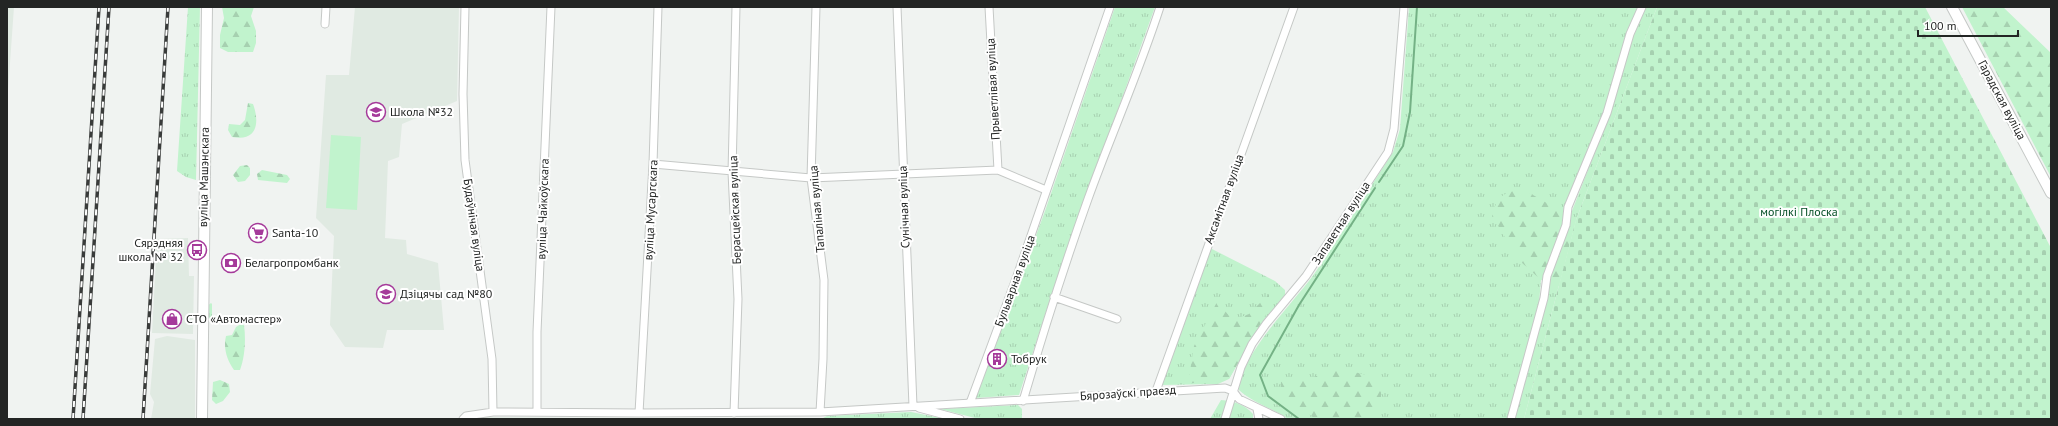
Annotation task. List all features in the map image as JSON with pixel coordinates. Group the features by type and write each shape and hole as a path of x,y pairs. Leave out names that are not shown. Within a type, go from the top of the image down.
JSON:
{"main road":[{"name":"вуліца Машэнскага","path":"202,419 207,7"},
{"name":"Гарадская вуліца","path":"1952,7 2051,193"}],"street":[{"path":"325,24 326,7"},
{"name":"Будаўнічая вуліца","path":"465,7 463,94 465,160 492,359 493,412"},
{"name":"вуліца Чайкоўскага","path":"537,412 537,332 551,7"},
{"name":"вуліца Мусаргскага","path":"639,413 653,164 658,7"},
{"name":"Берасцейская вуліца","path":"734,413 738,299 732,172 736,7"},
{"name":"Тапаліная вуліца","path":"816,7 811,178 824,280 823,359 820,412"},
{"name":"Сунічная вуліца","path":"897,7 913,406"},
{"name":"Прыветлівая вуліца","path":"989,7 998,170"},
{"name":"Бульварная вуліца","path":"970,403 1017,276 1110,7"},
{"path":"463,419 466,416 493,412 820,412 1023,401 1054,297 1088,198 1145,54 1160,7"},
{"name":"Аксамітная вуліца","path":"1156,391 1294,7"},
{"name":"Запаветная вуліца","path":"1225,419 1241,367 1252,344 1266,324 1306,276 1388,152 1394,129 1404,7"},
{"path":"1511,419 1544,298 1548,276 1566,225 1568,207 1607,113 1630,34 1642,7"},
{"path":"653,164 811,178 998,170 1046,190"},
{"path":"1054,297 1117,319"},
{"name":"Бярозаўскі праезд","path":"1023,401 1156,391 1225,388 1233,391"},
{"path":"1233,391 1239,399 1281,419"},
{"path":"913,406 960,419"},
{"path":"1257,408 1259,419"}],"shaded area":[{"path":"7,7 14,7 7,105"},
{"name":"Школа №32","path":"355,7 459,7 457,101 402,124 399,157 388,161 385,238 406,240 407,254 438,263 444,330 387,330 383,348 345,347 330,325 334,236 316,218 326,75 349,75"},
{"path":"188,238 189,276 194,276 193,334 152,333 157,239"},
{"path":"167,336 195,340 195,419 151,419 154,402 150,394 155,339"},
{"path":"468,417 750,419 468,419"}],"green space":[{"path":"188,7 200,7 196,180 186,177 177,171"},
{"path":"222,7 254,7 251,16 256,31 256,43 253,52 228,52 220,48 220,35 224,18"},
{"path":"1115,7 1155,7 1057,278 1019,395 976,398 1045,211"},
{"path":"1409,7 1638,7 1628,33 1604,113 1573,185 1541,280 1539,303 1508,419 1288,419 1244,395 1239,390 1242,377 1248,362 1257,347 1268,331 1312,277 1393,152 1400,129"},
{"path":"1645,7 1657,7 1576,220 1524,419 1515,419 1550,283 1570,216 1595,152 1632,39"},
{"name":"могілкі Плоска","path":"1657,7 1925,7 2051,248 2051,419 1524,419 1576,220"},
{"path":"1962,7 2003,7 2051,53 2051,177"},
{"path":"248,103 253,104 255,111 256,124 254,130 247,137 232,137 228,130 229,124 240,125 245,120"},
{"path":"331,135 361,137 357,210 326,208"},
{"path":"247,165 250,168 250,175 245,181 238,182 233,175 240,166"},
{"path":"262,170 287,175 290,179 287,183 258,180 257,174"},
{"path":"1521,188 1576,220 1559,286 1541,280 1520,261 1492,216 1496,204 1501,197 1509,192"},
{"path":"1210,248 1275,281 1285,290 1285,295 1256,331 1229,379 1218,384 1162,385"},
{"path":"1269,294 1269,309 1229,379 1221,378 1188,384 1194,346 1217,302 1233,320 1249,314"},
{"path":"211,303 212,322 208,319 207,306"},
{"path":"241,324 244,325 245,330 244,354 240,370 234,370 226,354 225,340 226,336 232,335 236,327"},
{"path":"1335,367 1366,375 1381,387 1381,404 1372,419 1316,419 1280,395 1281,382 1291,377 1314,377"},
{"path":"220,380 229,384 230,392 223,401 216,404 212,400 213,382"},
{"path":"1221,400 1242,405 1253,414 1253,419 1210,419"},
{"path":"1018,405 1022,409 1022,419 979,419 940,409"},
{"path":"911,412 946,419 821,419 827,416"}],"waterway":[{"path":"1379,182 1403,146 1410,112 1417,7"},
{"path":"1299,419 1268,396 1260,375 1299,305 1375,188"}],"railway":[{"path":"73,419 99,7"},
{"path":"83,419 109,7"},
{"path":"143,419 168,7"}],"place":[{"name":"Школа №32","path":"376,112"},
{"name":"Santa-10","path":"258,233"},
{"name":"Сярэдняя школа № 32","path":"197,250"},
{"name":"Белагропромбанк","path":"231,263"},
{"name":"Дзіцячы сад №80","path":"386,294"},
{"name":"СТО «Автомастер»","path":"172,319"},
{"name":"Тобрук","path":"997,359"}]}
